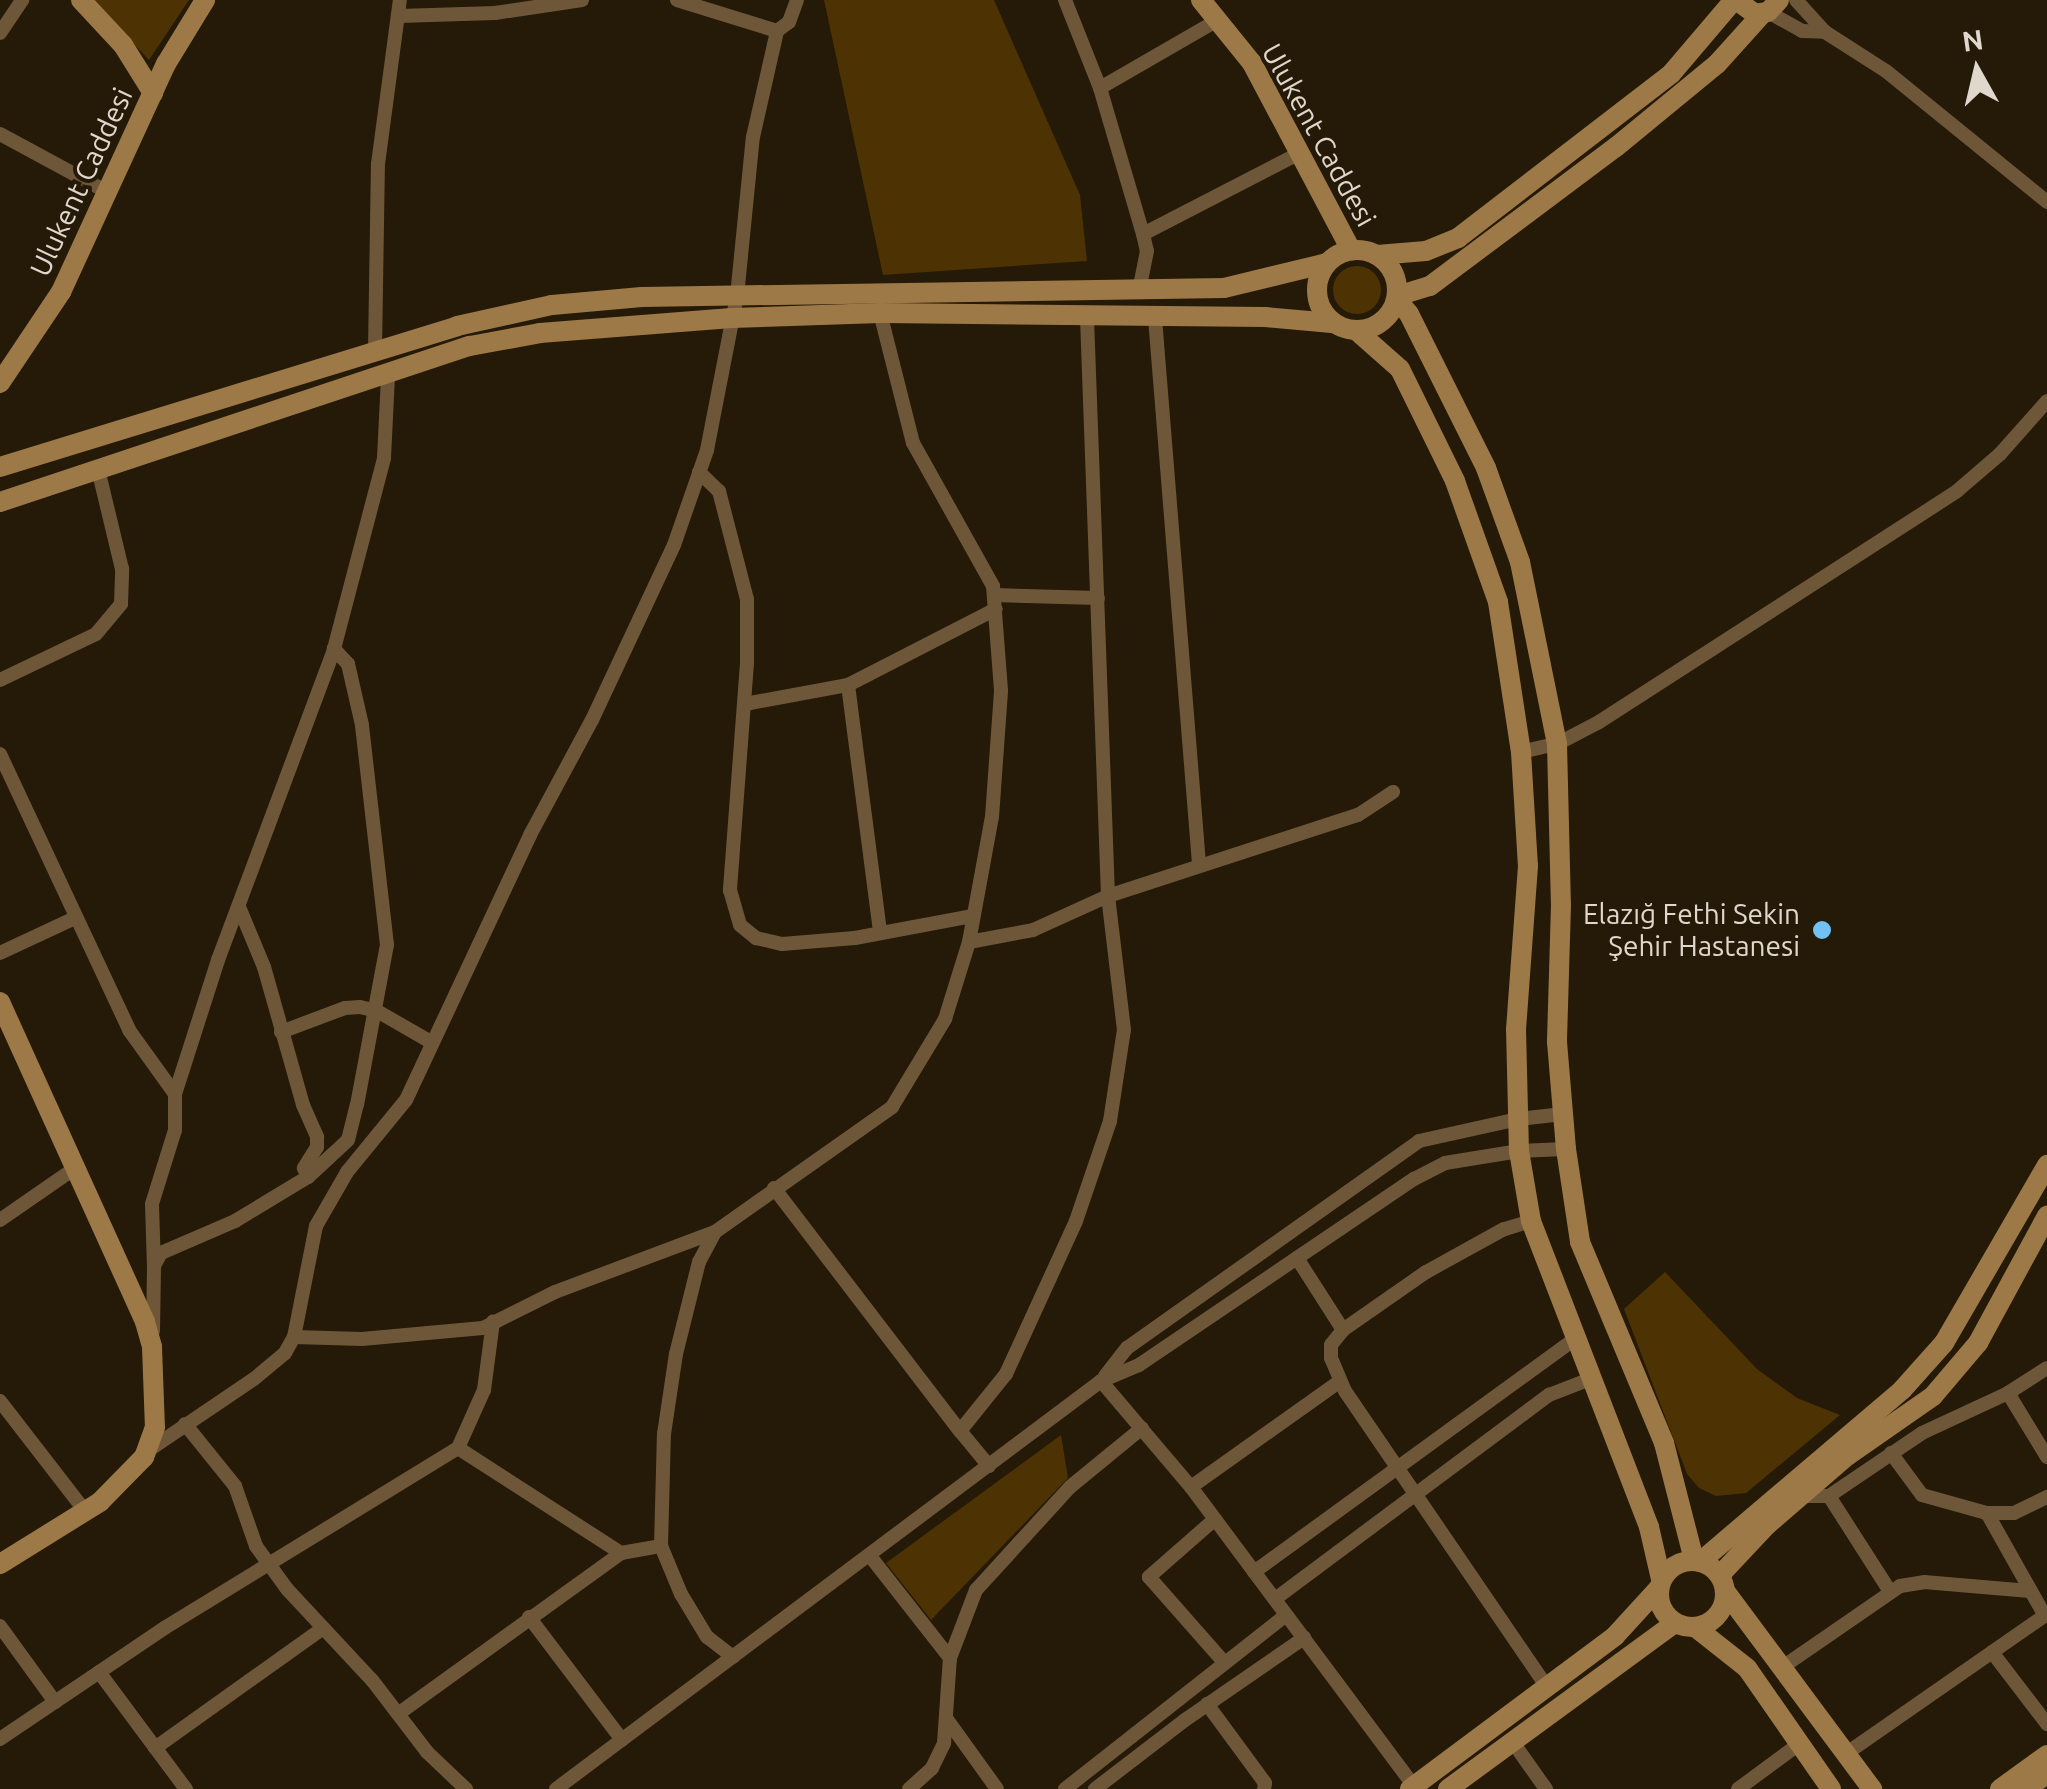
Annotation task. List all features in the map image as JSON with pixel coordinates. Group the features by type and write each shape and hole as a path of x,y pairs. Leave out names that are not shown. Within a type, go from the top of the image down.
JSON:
{"street":[{"path":"0,33 22,0"},
{"path":"81,0 123,45 152,94"},
{"name":"Ulukent Caddesi","path":"0,383 61,292 172,50 205,0"},
{"path":"375,351 378,164 400,8 496,14 582,0"},
{"path":"677,0 776,31"},
{"path":"0,1564 85,1511 146,1452 254,1379 285,1353 294,1337 316,1226 347,1172 406,1100 430,1042 674,546 699,472 737,296 754,137 776,31 789,22 797,0"},
{"path":"1064,0 1100,88 1144,234 1147,252 1139,290"},
{"name":"Ulukent Caddesi","path":"1201,0 1252,63 1350,250"},
{"path":"0,466 457,326 552,305 642,297 1224,288 1327,263 1350,250 1377,254 1426,251 1458,238 1671,74 1735,0 1749,12 1770,9 1802,32 1825,32"},
{"path":"1796,0 1825,32 1886,71 2047,202"},
{"path":"1358,331 1382,322 1397,298 1430,286 1616,148 1717,64 1770,9"},
{"path":"1100,88 1218,20"},
{"path":"0,134 109,193"},
{"path":"1144,234 1300,153"},
{"path":"1377,254 1395,274 1397,298 1409,314 1486,468 1520,562 1557,744 1561,905 1558,1042 1566,1149 1580,1242 1664,1443 1697,1561 1722,1583 1872,1789"},
{"path":"1327,263 1316,287 1323,313 1332,322"},
{"path":"294,1337 441,1335 493,1322 554,1292 714,1232 892,1107 944,1019 970,942 992,817 1001,690 995,602 993,586 913,443 880,313"},
{"path":"0,502 470,346 540,333 731,318 880,313 1332,322 1358,331 1400,369 1455,482 1498,602 1521,752 1528,866 1516,1029 1519,1150 1531,1221 1649,1528 1662,1609 1746,1668 1830,1789"},
{"path":"960,1431 1006,1374 1076,1221 1110,1120 1124,1030 1108,896 1087,317"},
{"path":"1156,318 1199,864"},
{"path":"146,1452 156,1428 152,1204 175,1130 175,1094 238,907 334,649 384,458 388,376"},
{"path":"1521,752 1557,744 1599,722 1957,491 2000,454 2047,400"},
{"path":"0,680 96,634 122,604 122,569 98,469"},
{"path":"699,472 720,490 747,599 744,704 730,890 740,924 756,938 782,944 880,933 972,916"},
{"path":"744,704 848,685 995,602 1098,598"},
{"path":"154,1266 162,1254 235,1221 308,1177 348,1140 377,1011 387,945 362,725 348,664 334,649"},
{"path":"848,685 880,933"},
{"path":"0,754 129,1030 175,1094"},
{"path":"970,942 1033,930 1108,896 1358,815 1393,792"},
{"path":"238,907 264,967 281,1032 317,1137 317,1147 304,1168 308,1177"},
{"path":"0,953 75,918"},
{"path":"0,1002 146,1322 152,1347"},
{"path":"281,1032 345,1008 377,1011 430,1042"},
{"path":"556,1789 1101,1380 1127,1348 1419,1141 1518,1119 1563,1114"},
{"path":"1101,1380 1139,1364 1414,1179 1445,1163 1519,1150 1566,1149"},
{"path":"1101,1380 1191,1487 1412,1788 1615,1636 1674,1565 1697,1561 1902,1390 1944,1344 2047,1165"},
{"path":"0,1220 76,1168"},
{"path":"774,1188 988,1466"},
{"path":"1448,1789 1685,1625 1714,1618 1722,1583 1801,1496 1847,1456 1932,1396 1978,1342 2047,1216"},
{"path":"1531,1221 1504,1229 1426,1272 1343,1330 1331,1345 1340,1381 1546,1687"},
{"path":"714,1232 699,1262 676,1354 664,1434 660,1546 681,1594 707,1638 734,1657"},
{"path":"1296,1258 1343,1330"},
{"path":"0,1739 99,1672 458,1448 484,1390 493,1322"},
{"path":"1254,1572 1577,1337"},
{"path":"1801,1496 1828,1496 1950,1418 2008,1393 2047,1368"},
{"path":"1275,1599 1549,1395 1593,1378"},
{"path":"1191,1487 1340,1381"},
{"path":"2008,1393 2047,1457"},
{"path":"0,1401 85,1511"},
{"path":"184,1424 235,1486 256,1546 270,1565 428,1752 466,1789"},
{"path":"910,1789 932,1768 944,1743 950,1658 976,1590 1070,1487 1142,1428"},
{"path":"458,1448 622,1554"},
{"path":"1891,1453 1922,1495 1987,1513 2014,1513 2047,1498"},
{"path":"1828,1496 1889,1590"},
{"path":"1847,1752 2046,1615 1987,1513"},
{"path":"1215,1519 1149,1577 1224,1662"},
{"path":"398,1714 622,1554 660,1546"},
{"path":"870,1556 950,1658"},
{"path":"1784,1666 1889,1590 1924,1582 2030,1591"},
{"path":"1065,1789 1286,1615"},
{"path":"529,1617 622,1740"},
{"path":"0,1626 55,1702"},
{"path":"156,1748 322,1629"},
{"path":"1095,1789 1207,1704 1304,1638"},
{"path":"1992,1652 2047,1724"},
{"path":"99,1672 186,1789"},
{"path":"1207,1704 1265,1783 1264,1789"},
{"path":"946,1718 997,1789"},
{"path":"1512,1742 1546,1789"},
{"path":"1738,1789 1799,1744"},
{"path":"2000,1789 2047,1770"},
{"path":"2025,1789 2047,1770"},
{"path":"576,1774 588,1789"}],"shaded area":[{"path":"92,0 189,0 149,60"},
{"path":"824,0 994,0 1080,195 1087,261 883,275"},
{"path":"1357,266 1374,273 1381,290 1374,307 1357,314 1340,307 1333,290 1340,273"},
{"path":"1665,1272 1757,1369 1797,1398 1840,1415 1746,1493 1716,1496 1699,1488 1687,1474 1624,1309"},
{"path":"1061,1435 1068,1478 931,1620 886,1563"}],"place":[{"name":"Elazığ Fethi Sekin Şehir Hastanesi","path":"1822,930"}]}
